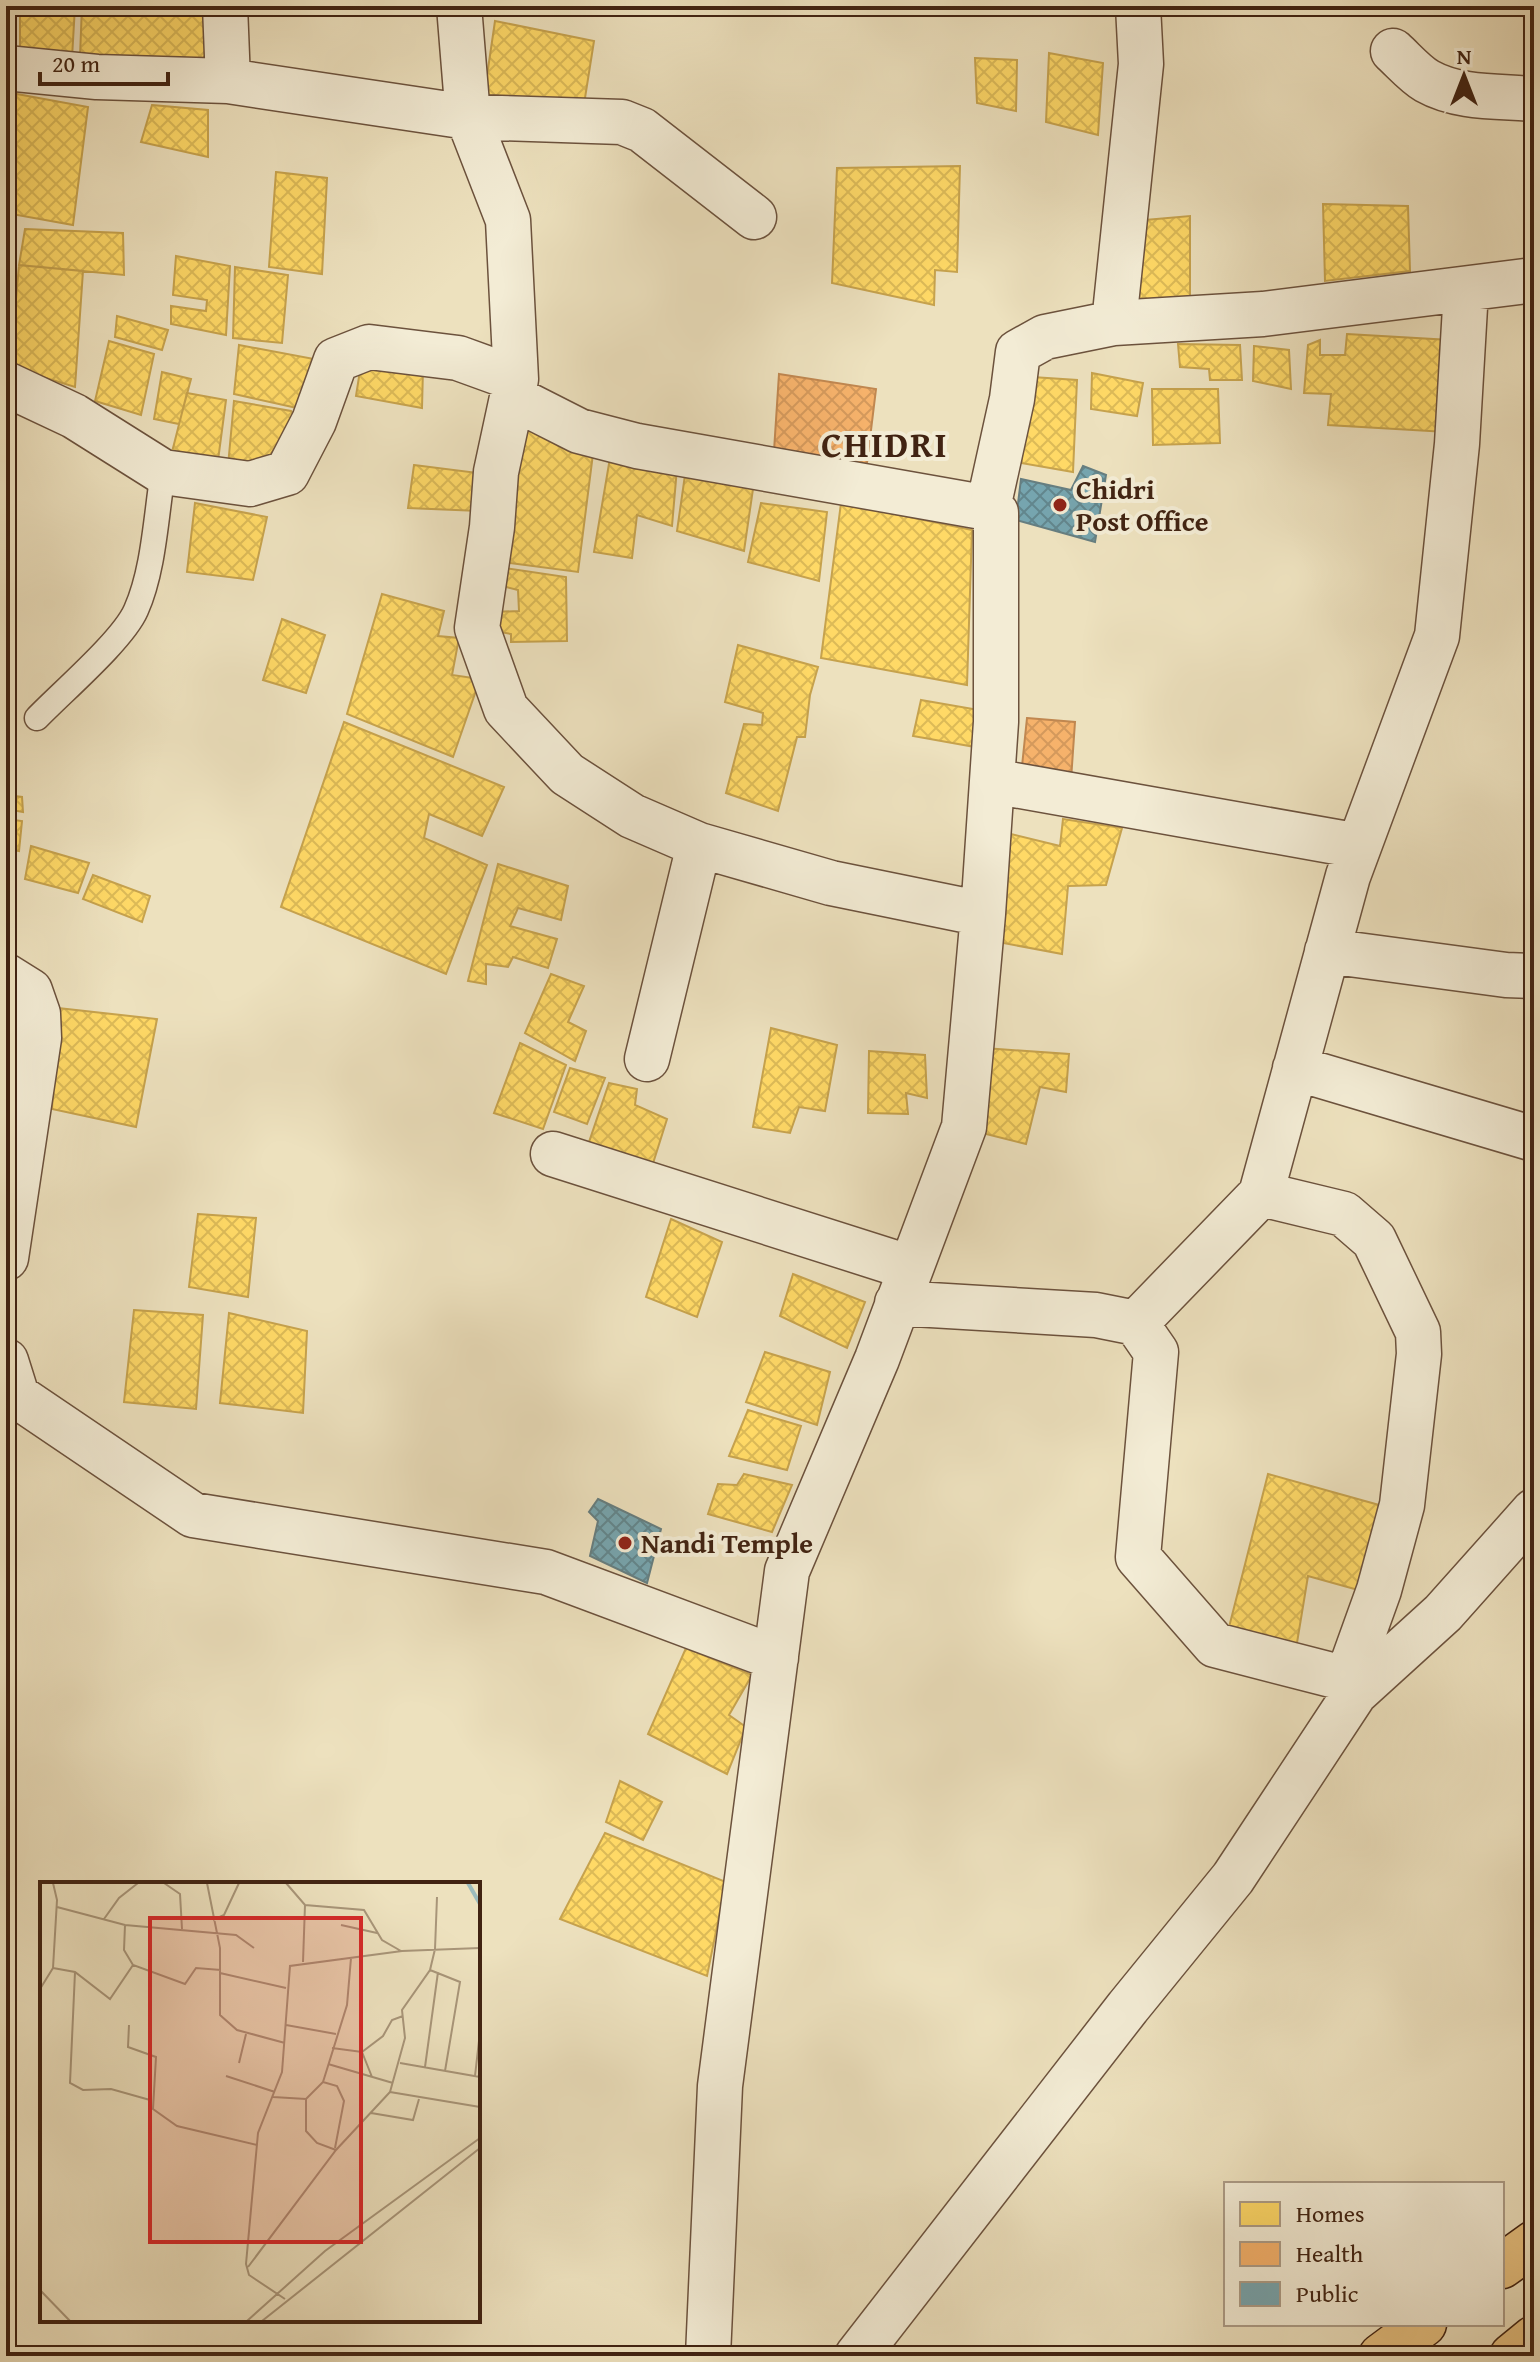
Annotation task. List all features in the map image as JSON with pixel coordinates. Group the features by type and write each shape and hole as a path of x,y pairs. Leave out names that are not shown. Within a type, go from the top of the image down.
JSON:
{"main road":[{"path":"1504,2265 1534,2243"},
{"path":"1381,2356 1421,2326"},
{"path":"1512,2356 1534,2338"}],"street":[{"path":"225,6 228,81"},
{"path":"1114,323 1141,64 1138,6"},
{"path":"469,7 468,117 508,220 514,388 496,472 492,527 477,628 506,709 567,774 632,816 699,845 831,883 983,914"},
{"path":"1393,51 1424,79 1443,88 1466,94 1534,99"},
{"path":"6,68 97,77 228,81 468,117 622,122 642,130 754,217"},
{"path":"988,508 1012,399 1018,352 1045,337 1114,323 1263,314 1534,280"},
{"path":"1136,1323 1261,1194 1348,876 1437,636 1457,444 1466,290"},
{"path":"6,384 74,416 163,472 250,484 287,473 314,421 336,360 369,347 458,358 514,388 579,431 637,446 988,508 996,513 996,722 964,1127 877,1359 787,1571 720,2086 708,2356"},
{"path":"992,781 1359,846"},
{"path":"647,1059 699,845"},
{"path":"1327,951 1534,976"},
{"path":"6,976 30,991 38,1014 39,1038 6,1258"},
{"path":"1295,1068 1534,1139"},
{"path":"553,1154 904,1285 1136,1323 1156,1352 1138,1557 1215,1645 1351,1686"},
{"path":"857,2356 1128,2007 1233,1878 1351,1686 1406,1490 1419,1354 1418,1332 1374,1240 1361,1228 1344,1214 1261,1194"},
{"path":"6,1361 17,1396 193,1515 546,1572 776,1658"},
{"path":"1351,1686 1443,1613 1534,1511"}],"lane":[{"path":"37,718 118,636 135,614 145,587 163,472"}],"building: Homes":[{"path":"20,6 75,6 72,58 20,52"},
{"path":"82,6 218,6 217,65 80,56"},
{"path":"495,21 594,41 582,117 482,110"},
{"path":"1049,53 1103,63 1098,135 1046,122"},
{"path":"975,58 1017,60 1016,111 977,103"},
{"path":"6,92 88,107 73,225 6,213"},
{"path":"152,105 208,110 208,157 141,142"},
{"path":"960,166 957,272 935,270 934,305 832,283 837,168"},
{"path":"276,172 327,178 322,274 269,267"},
{"path":"1323,204 1408,206 1410,271 1325,281"},
{"path":"1190,216 1190,299 1125,299 1134,221"},
{"path":"25,229 123,233 124,275 19,265"},
{"path":"176,256 230,266 226,335 171,324 171,306 206,311 207,300 173,295"},
{"path":"19,265 83,271 75,387 10,367"},
{"path":"235,267 288,275 282,343 233,338"},
{"path":"117,316 168,330 162,350 115,337"},
{"path":"1347,334 1450,340 1446,432 1328,425 1331,394 1304,393 1308,345 1320,340 1320,355 1345,355"},
{"path":"109,341 154,354 141,415 95,401"},
{"path":"1178,344 1240,345 1242,380 1210,380 1209,369 1180,367"},
{"path":"239,345 314,359 306,410 234,394"},
{"path":"1254,346 1289,350 1291,389 1253,381"},
{"path":"361,364 423,369 422,408 356,396"},
{"path":"162,372 191,379 179,424 154,419"},
{"path":"1092,373 1143,383 1137,416 1091,409"},
{"path":"1032,377 1077,380 1073,472 1021,463"},
{"path":"1152,389 1218,389 1220,443 1153,445"},
{"path":"187,393 226,400 217,468 171,456"},
{"path":"234,401 291,411 297,419 256,473 228,466"},
{"path":"521,420 594,446 578,572 502,562"},
{"path":"610,458 677,468 672,526 637,515 632,558 594,552"},
{"path":"414,465 486,474 479,511 408,508"},
{"path":"686,468 754,482 744,551 677,531"},
{"path":"195,503 267,517 253,580 187,572"},
{"path":"761,503 827,512 819,581 748,562"},
{"path":"841,503 972,530 967,685 821,658"},
{"path":"498,567 566,577 567,641 511,642 511,634 494,631 493,612 519,611 518,590 498,585"},
{"path":"382,594 444,611 438,636 459,638 452,675 480,679 453,757 347,714"},
{"path":"282,619 325,635 306,693 263,680"},
{"path":"738,645 818,667 810,695 805,737 797,737 778,811 726,793 744,724 762,725 763,713 725,702"},
{"path":"921,700 979,710 975,747 913,736"},
{"path":"344,722 504,787 482,836 429,814 424,838 487,865 446,974 281,907"},
{"path":"6,795 22,797 23,812 6,809"},
{"path":"6,819 22,821 19,851 6,849"},
{"path":"1063,819 1122,828 1106,885 1068,886 1062,954 998,942 1011,834 1060,846"},
{"path":"31,846 89,863 78,893 25,879"},
{"path":"498,864 568,886 561,920 518,908 510,926 557,939 548,968 513,957 508,967 486,964 486,984 468,981"},
{"path":"93,875 150,896 142,922 83,899"},
{"path":"551,974 584,986 568,1022 586,1031 575,1061 525,1033"},
{"path":"58,1008 157,1019 136,1127 52,1109"},
{"path":"771,1028 837,1045 825,1111 799,1107 790,1133 753,1127"},
{"path":"6,1037 25,1042 6,1112"},
{"path":"520,1043 566,1065 543,1129 494,1113"},
{"path":"984,1048 1069,1054 1066,1092 1040,1087 1026,1144 978,1132"},
{"path":"869,1051 925,1055 927,1098 906,1093 908,1114 868,1113"},
{"path":"570,1068 605,1078 587,1124 554,1112"},
{"path":"609,1083 637,1089 635,1105 667,1119 649,1176 585,1154"},
{"path":"198,1214 256,1218 248,1297 189,1287"},
{"path":"671,1219 722,1242 697,1317 646,1297"},
{"path":"793,1274 865,1302 847,1348 780,1316"},
{"path":"134,1310 203,1315 196,1409 124,1402"},
{"path":"229,1313 307,1331 303,1413 220,1403"},
{"path":"765,1352 830,1372 817,1425 746,1402"},
{"path":"748,1410 801,1426 787,1470 729,1456"},
{"path":"744,1474 792,1485 772,1532 708,1514 718,1484 737,1485"},
{"path":"1268,1474 1397,1510 1369,1593 1308,1576 1295,1655 1227,1635"},
{"path":"686,1648 752,1675 729,1715 746,1727 727,1774 648,1734"},
{"path":"620,1781 662,1802 643,1840 606,1822"},
{"path":"605,1833 726,1882 707,1976 560,1919"}],"building: Health":[{"path":"779,374 876,389 866,471 774,451"},
{"path":"1027,718 1075,722 1071,780 1021,776"}],"building: Public":[{"name":"Chidri Post Office","path":"1083,466 1106,475 1095,542 1016,520 1021,479 1071,490"},
{"name":"Nandi Temple","path":"598,1499 661,1529 647,1583 590,1556 598,1521 589,1512"}],"place":[{"name":"Chidri Post Office","path":"1060,505"},
{"name":"Nandi Temple","path":"625,1543"}],"district":[{"name":"CHIDRI","path":"885,444"}]}
